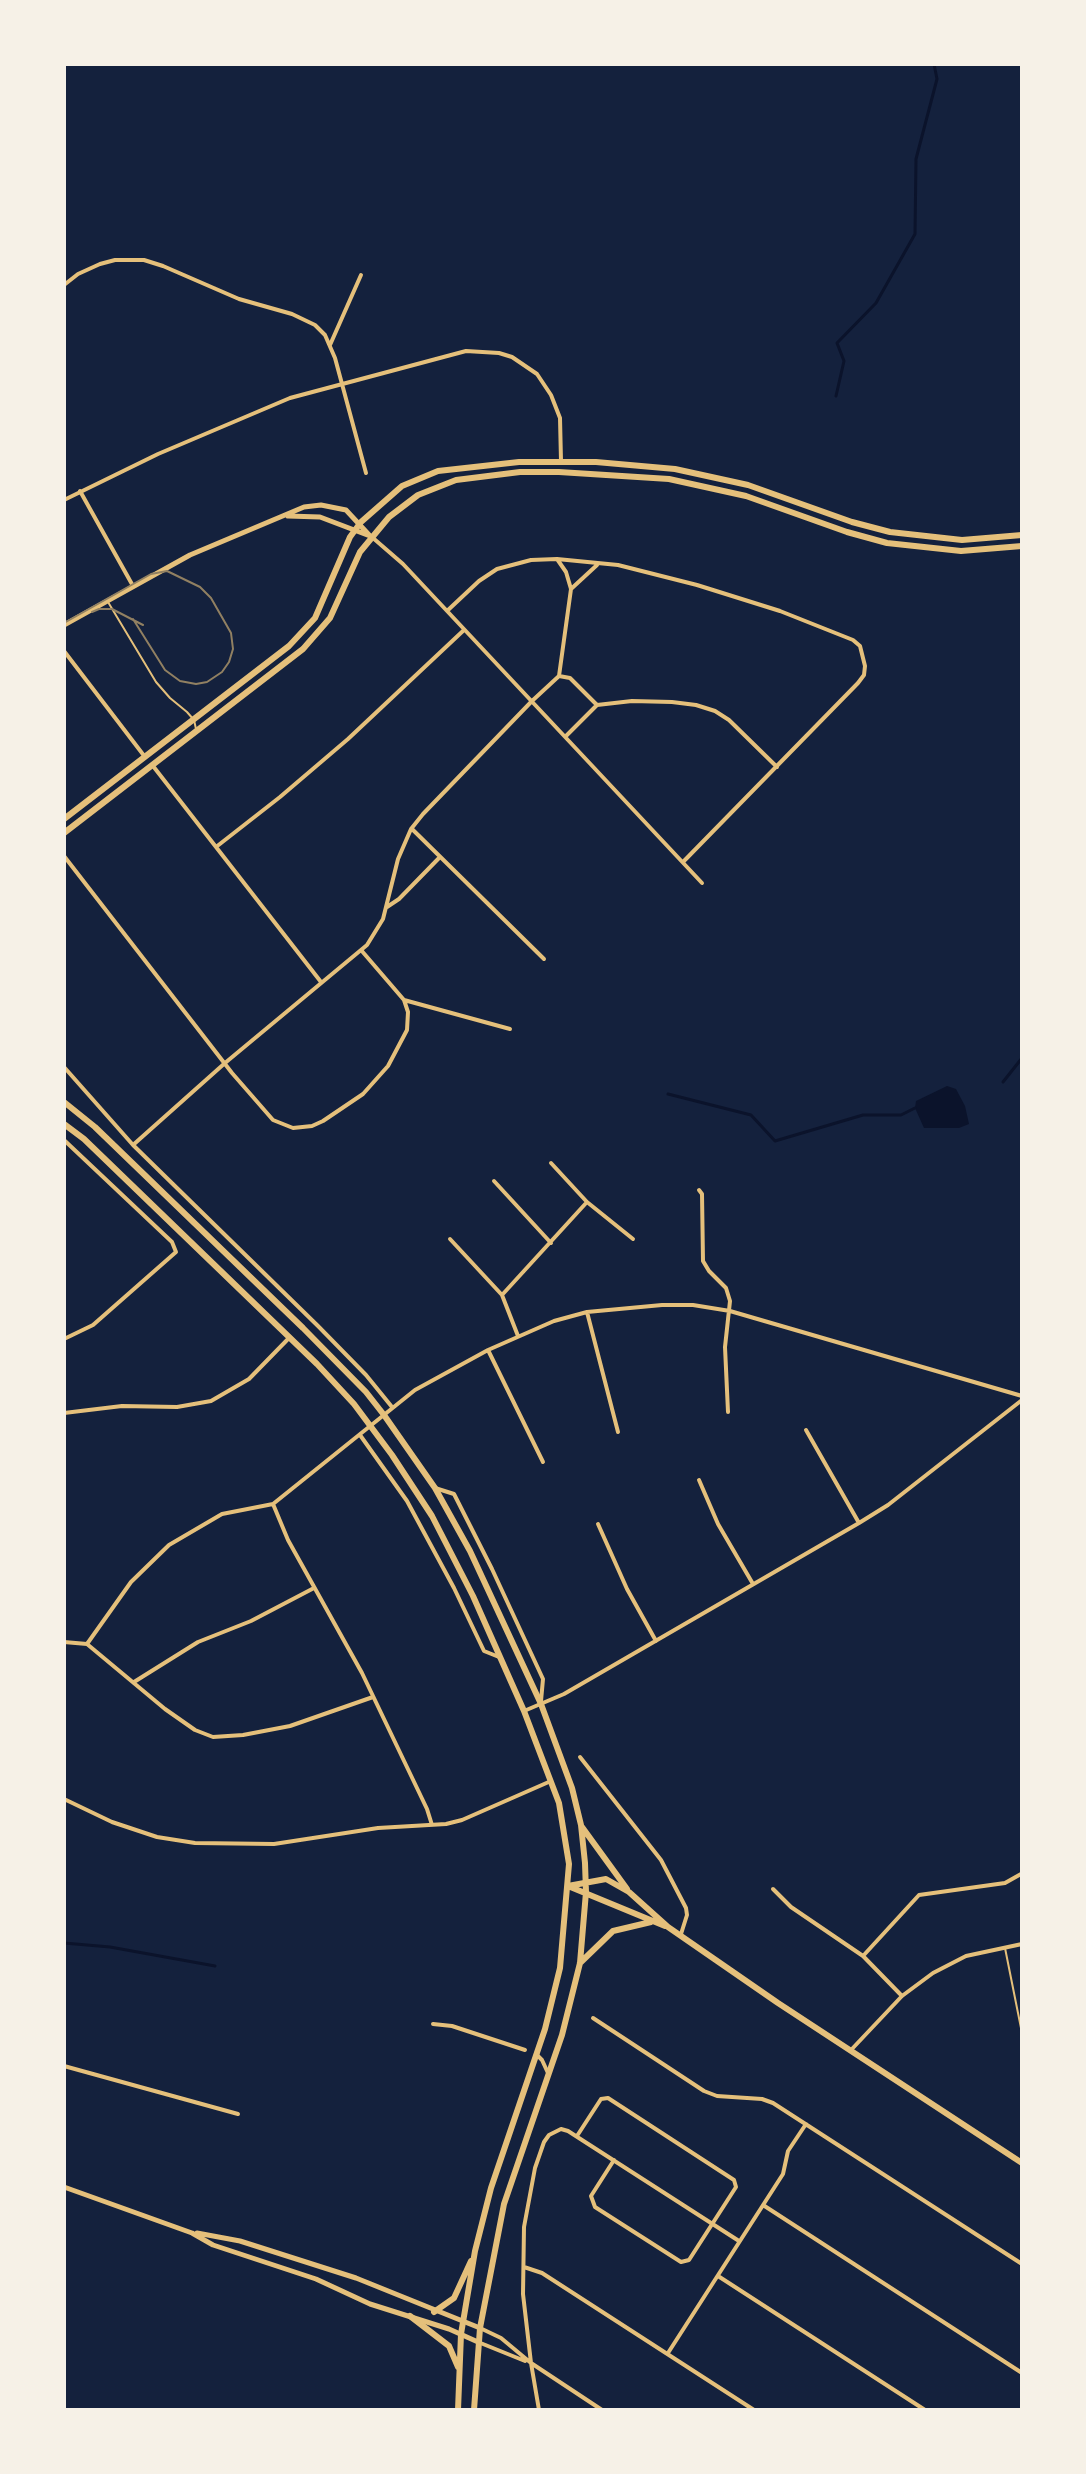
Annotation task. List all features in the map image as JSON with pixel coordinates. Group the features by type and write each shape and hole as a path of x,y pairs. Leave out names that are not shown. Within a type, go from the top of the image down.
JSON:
{"main road":[{"path":"64,819 304,632 322,605 355,529 377,505 402,486 438,471 481,464 561,461 621,464 713,476 890,532 962,540 1022,535"},
{"path":"64,833 195,734 318,635 339,601 360,552 371,537 401,507 438,486 480,477 559,472 624,475 712,487 887,543 961,551 1022,546"},
{"path":"64,1102 104,1136 303,1328 366,1392 384,1415 435,1488 470,1551 541,1704 572,1788 581,1825 586,1881 580,1963 549,2075 504,2204 480,2328 474,2410"},
{"path":"64,1124 84,1139 290,1337 354,1404 432,1516 500,1657 551,1780 565,1830 568,1886 560,1968 536,2054 491,2188 475,2251 461,2334 458,2410"},
{"path":"581,1825 629,1892"},
{"path":"568,1886 606,1879 629,1892 668,1927"},
{"path":"568,1886 681,1934 778,2003 1022,2163"},
{"path":"580,1963 613,1931 651,1922"},
{"path":"434,2312 454,2298 475,2251"},
{"path":"410,2316 449,2346 460,2372"}],"street":[{"path":"64,285 78,274 100,264 115,260 144,260 239,299 303,318 315,325 330,345 366,473"},
{"path":"330,345 361,275"},
{"path":"64,500 158,454 290,398 466,351 480,350 512,357 537,374 551,395 560,418 561,461"},
{"path":"80,491 133,586"},
{"path":"64,625 190,555 304,507 321,505 346,510 361,522 371,537"},
{"path":"280,517 320,517 355,529 371,537 403,564 702,883"},
{"path":"447,611 497,569 531,560 557,559 618,565 697,585 780,611 853,640 860,646 865,656 864,675 683,862"},
{"path":"133,1145 225,1063 361,950 378,930 387,907 398,859 411,829 559,676 571,589 566,572 557,559"},
{"path":"571,589 599,564"},
{"path":"216,847 348,739 464,630"},
{"path":"64,651 146,758"},
{"path":"559,676 570,678 597,705"},
{"path":"566,736 597,705 632,701 672,702 705,708 729,720 777,767"},
{"path":"153,766 322,983"},
{"path":"411,829 544,959"},
{"path":"64,856 225,1063 273,1120 293,1128 312,1126 335,1115 363,1094 388,1066 407,1030 408,1012 404,1000 361,950"},
{"path":"387,907 399,899 440,857"},
{"path":"404,1000 510,1029"},
{"path":"64,1067 133,1145 318,1326 392,1407"},
{"path":"64,1140 172,1242 176,1252 93,1325 64,1339"},
{"path":"551,1163 587,1202 633,1239"},
{"path":"494,1181 551,1243"},
{"path":"699,1190 702,1194 703,1261 726,1288 730,1311 725,1347 728,1412"},
{"path":"502,1295 587,1202"},
{"path":"450,1239 502,1295 518,1336"},
{"path":"87,1644 131,1582 169,1545 222,1514 273,1504 415,1390 518,1336 587,1312 662,1305 693,1305 730,1311 1022,1398"},
{"path":"587,1312 618,1432"},
{"path":"64,1413 122,1406 186,1406 211,1401 249,1379 290,1337"},
{"path":"488,1350 543,1462"},
{"path":"524,1711 656,1641 888,1505 1022,1398"},
{"path":"806,1430 859,1523"},
{"path":"360,1435 407,1501 484,1651 500,1657"},
{"path":"699,1480 718,1524 753,1584"},
{"path":"435,1488 454,1494 492,1569 543,1679 541,1704"},
{"path":"273,1504 288,1540 349,1648 432,1825"},
{"path":"598,1524 627,1589 656,1641"},
{"path":"134,1682 198,1642 251,1621 314,1588"},
{"path":"64,1642 87,1644 165,1709 195,1730 213,1737 224,1738 290,1726 373,1697"},
{"path":"580,1757 589,1772 641,1832 668,1871 686,1908 681,1934"},
{"path":"64,1799 135,1831 195,1843 274,1844 389,1826 432,1825 462,1820 551,1780"},
{"path":"863,1956 919,1895 1005,1883 1021,1874"},
{"path":"773,1889 791,1907 863,1956 902,1996"},
{"path":"851,2050 902,1996 946,1965 966,1956 1022,1944"},
{"path":"593,2018 704,2091 717,2096 762,2099 806,2124 1022,2264"},
{"path":"433,2024 464,2030 525,2050"},
{"path":"536,2054 549,2075"},
{"path":"64,2066 238,2114"},
{"path":"577,2136 601,2099 608,2098 734,2180 736,2187 689,2260 681,2262 595,2207 591,2196 614,2160"},
{"path":"668,2353 783,2174 788,2151 806,2124"},
{"path":"539,2410 523,2294 524,2227 528,2192 549,2135 561,2129 577,2136 739,2241"},
{"path":"64,2187 192,2233 213,2245 316,2279 370,2304 461,2334 531,2363"},
{"path":"763,2205 1022,2373"},
{"path":"192,2233 240,2241 356,2278 480,2328 501,2338 531,2363 602,2410"},
{"path":"524,2267 542,2273 754,2410"},
{"path":"718,2276 925,2410"}],"lane":[{"path":"107,601 163,692 194,720 195,734"},
{"path":"1004,1947 1022,2033"},
{"path":"525,2050 536,2054"}],"water":[{"path":"947,1086 956,1089 965,1106 969,1124 959,1128 924,1128 915,1108 916,1101"}],"waterway":[{"path":"836,396 844,361 837,343 876,303 915,234 916,159 937,79 934,64"},
{"path":"1003,1082 1022,1058"},
{"path":"668,1094 751,1115 775,1141 863,1115 901,1115 915,1108"},
{"path":"64,1943 110,1947 215,1966"}],"tram line":[{"path":"64,623 151,574 167,571 200,587 211,598 231,633 233,649 229,662 222,672 207,682 196,684 180,681 165,670 133,619"},
{"path":"92,612 112,609 143,625"}]}
